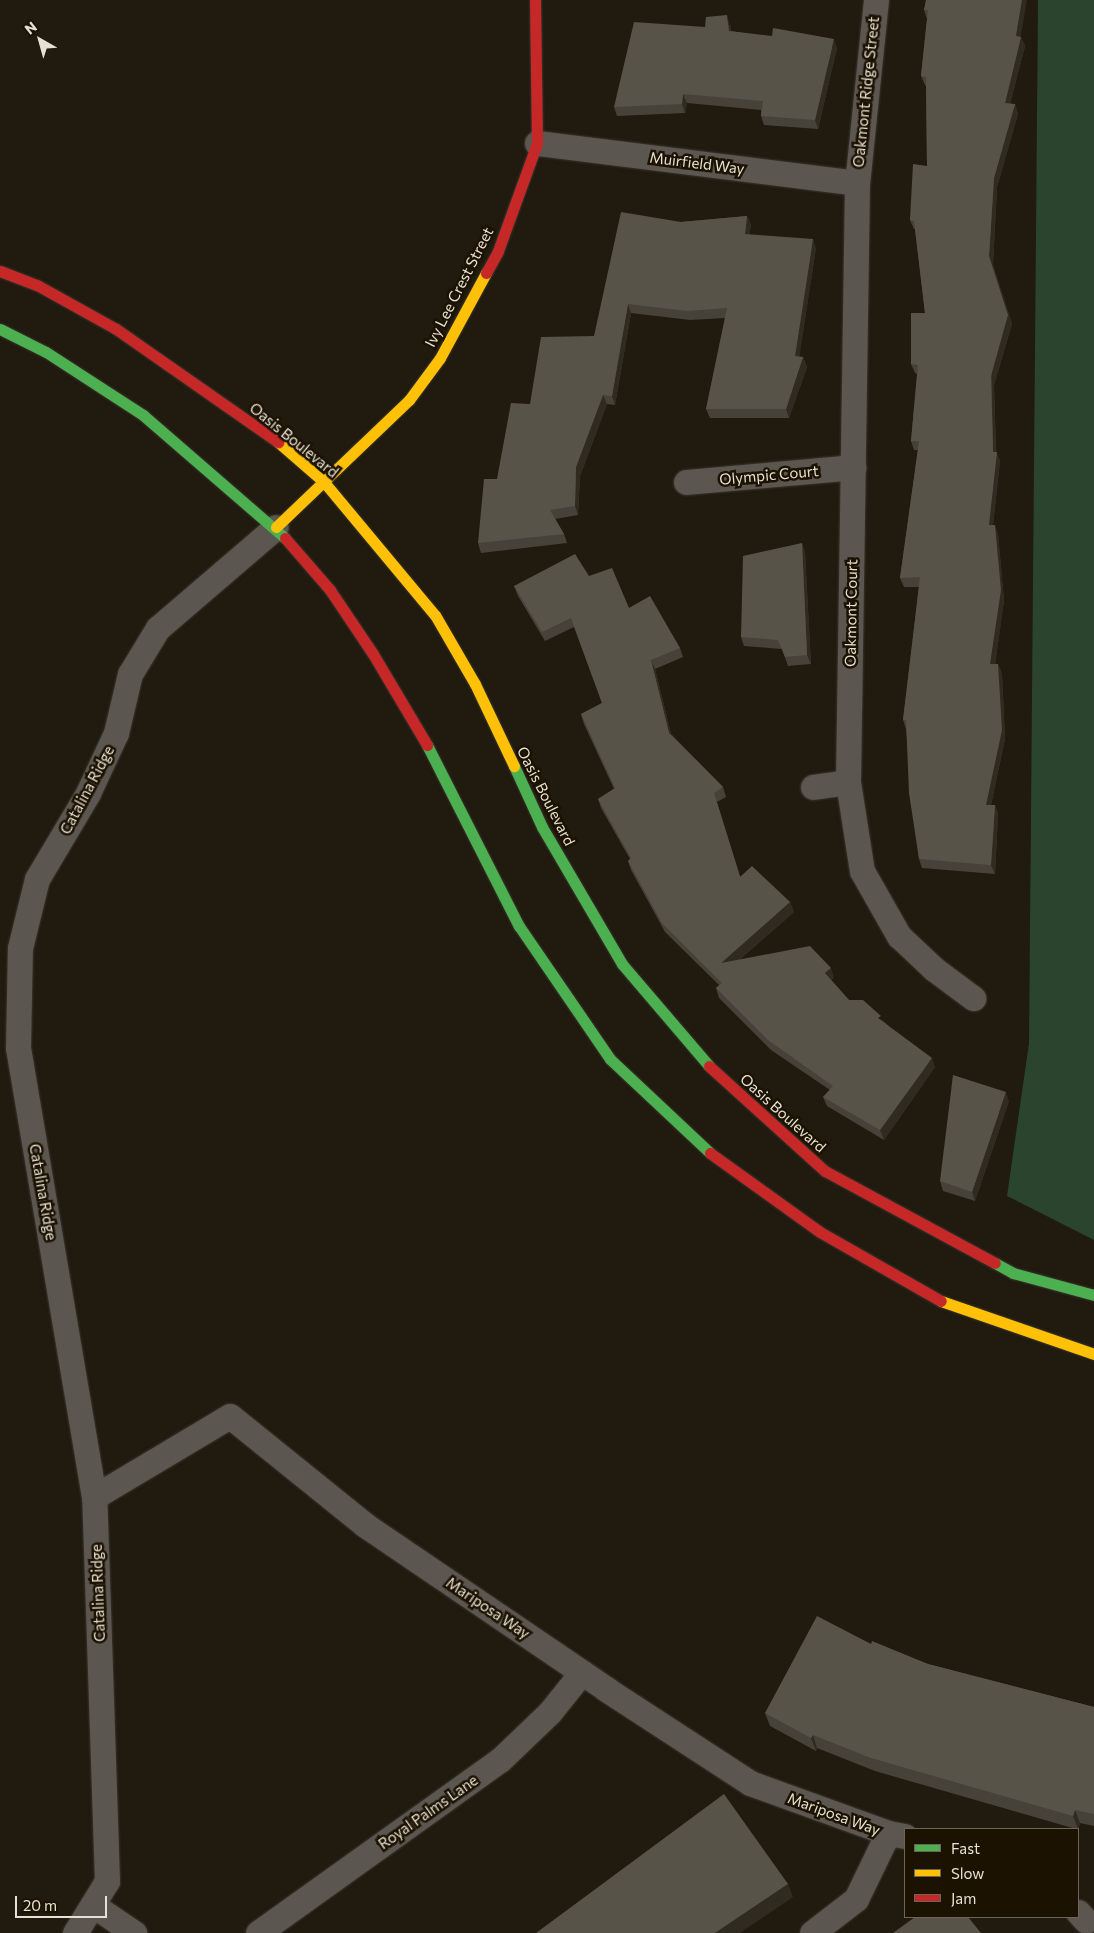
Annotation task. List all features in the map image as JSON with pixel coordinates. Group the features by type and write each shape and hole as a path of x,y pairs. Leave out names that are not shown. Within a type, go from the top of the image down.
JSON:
{"street":[{"name":"Ivy Lee Crest Street","path":"276,527 409,400 440,358 498,251 537,143 535,0"},
{"name":"Oakmont Ridge Street","path":"856,184 876,0"},
{"name":"Muirfield Way","path":"537,143 856,184"},
{"name":"Oakmont Court","path":"856,184 848,782 862,871 899,936 934,968 973,998"},
{"name":"Oasis Boulevard","path":"0,271 36,285 116,329 274,439 324,482 435,615 475,684 542,827 622,964 711,1068 825,1171 1013,1273 1094,1295"},
{"path":"0,329 46,352 143,415 276,527 330,590 373,654 439,766 519,926 610,1059 721,1164 820,1232 949,1306 1094,1354"},
{"name":"Olympic Court","path":"686,482 853,467"},
{"name":"Catalina Ridge","path":"76,1933 107,1881 107,1823 94,1497 18,1048 20,948 37,879 88,793 116,733 130,674 158,628 276,527"},
{"path":"814,787 848,782"},
{"name":"Mariposa Way","path":"94,1497 230,1416 365,1525 750,1783 897,1834"},
{"name":"Royal Palms Lane","path":"258,1933 500,1760 550,1712 582,1672"},
{"path":"812,1933 856,1899 897,1834"},
{"path":"93,1905 134,1933"}],"green space":[{"path":"1038,0 1094,0 1094,1240 1007,1196 1029,1043"}],"building":[{"path":"926,0 1022,0 1016,36 1021,37 1005,103 1015,104 994,178 989,256 1008,315 991,376 993,452 997,452 989,525 995,525 1001,590 990,664 998,664 1002,730 986,805 995,805 991,865 919,859 909,793 906,720 903,720 920,577 900,578 919,441 911,441 918,365 911,364 911,313 925,313 914,221 910,220 913,164 927,166 926,77 921,76 928,10 924,10"},
{"path":"727,15 729,31 772,36 773,28 834,39 815,120 761,116 763,101 683,94 682,104 614,107 634,22 705,27 706,17"},
{"path":"621,212 681,222 747,216 745,234 813,239 795,356 803,357 786,409 706,409 727,308 687,311 628,304 612,396 603,395 576,467 575,506 550,510 564,534 478,543 484,479 497,479 511,403 530,404 541,337 594,336"},
{"path":"802,543 807,655 785,657 778,640 741,637 743,556"},
{"path":"575,554 589,576 612,568 629,608 650,596 680,648 651,660 669,733 723,787 714,793 740,877 752,866 790,902 721,963 810,946 831,968 825,973 849,1000 863,1000 881,1016 878,1018 932,1058 880,1130 823,1097 833,1086 768,1040 716,988 722,983 662,923 628,861 631,858 598,799 615,788 581,714 602,703 571,618 542,632 514,586"},
{"path":"953,1075 1006,1092 972,1192 940,1181"},
{"path":"817,1616 871,1644 872,1641 928,1664 1094,1707 1094,1814 1075,1810 1073,1816 871,1758 813,1735 811,1738 765,1713"},
{"path":"724,1794 788,1884 715,1933 536,1933"},
{"path":"914,1918 969,1918 981,1933 893,1933"}],"traffic: fast":[{"path":"0,329 46,352 143,415 285,538"},
{"path":"427,745 519,926 610,1059 710,1153"},
{"path":"514,766 542,827 622,964 709,1066"},
{"path":"995,1263 1013,1273 1094,1295"}],"traffic: slow":[{"path":"276,527 409,400 440,358 486,273"},
{"path":"278,442 324,482 435,615 475,684 514,766"},
{"path":"941,1301 1094,1354"}],"traffic: jam":[{"path":"486,273 498,251 537,143 535,0"},
{"path":"0,271 37,285 116,329 278,442"},
{"path":"285,538 330,590 373,654 427,745"},
{"path":"709,1066 825,1171 995,1263"},
{"path":"710,1153 820,1232 941,1301"}]}
